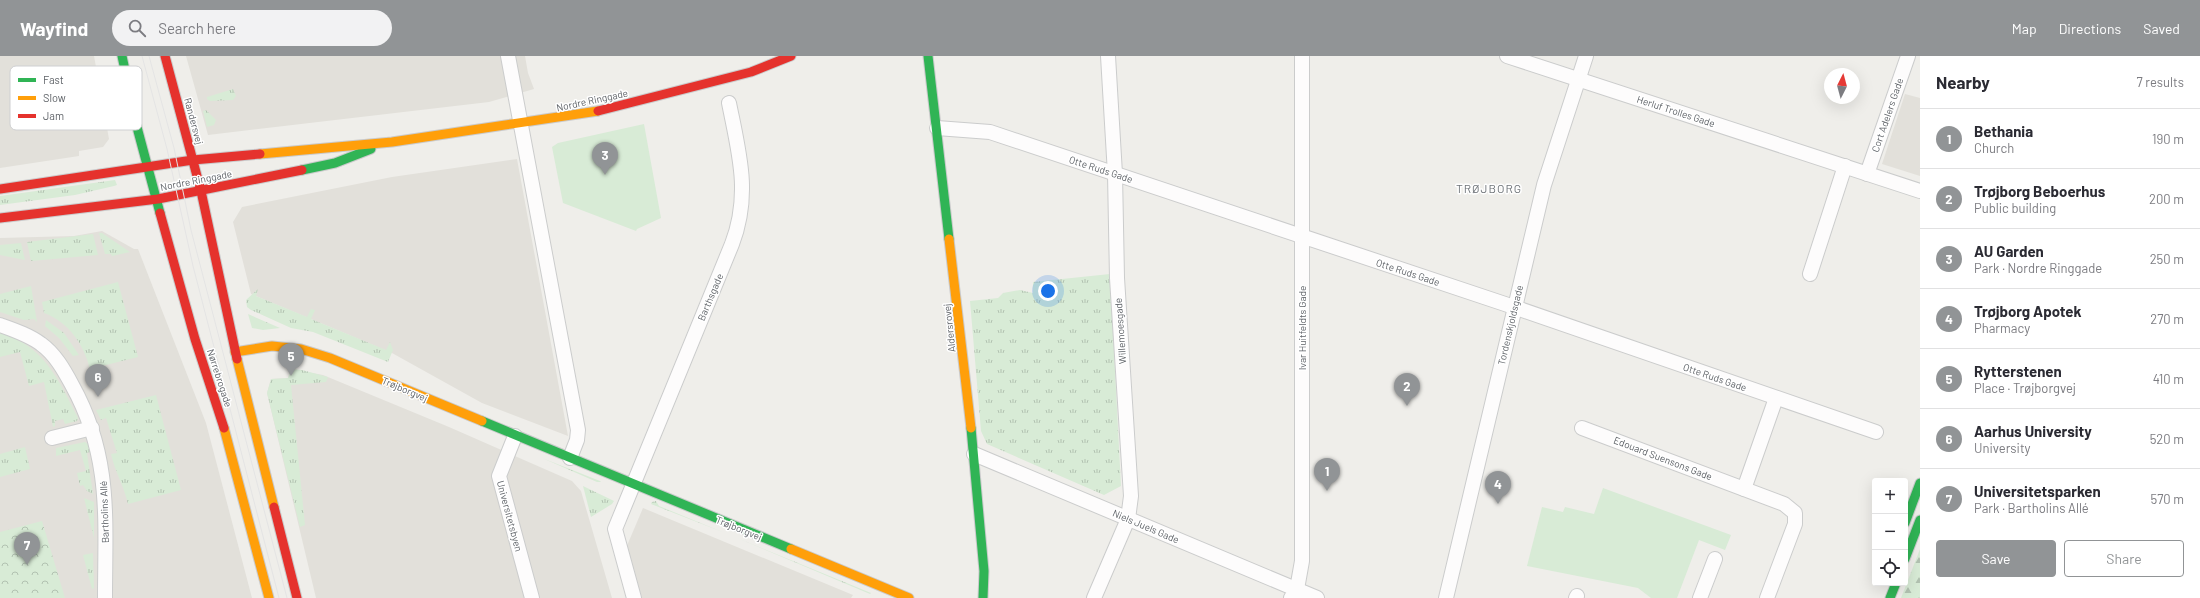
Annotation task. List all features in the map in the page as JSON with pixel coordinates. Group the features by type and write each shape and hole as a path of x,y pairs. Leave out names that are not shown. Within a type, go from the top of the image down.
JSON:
{"street":[{"path":"122,56 124,66"},
{"name":"Randersvej","path":"165,56 201,191"},
{"path":"508,56 578,430 577,440 570,458"},
{"name":"Nordre Ringgade","path":"0,189 193,160 392,142 592,113 751,72 791,56"},
{"name":"Aldersrovej","path":"928,56 974,454 984,571 983,598"},
{"name":"Willemoesgade","path":"1094,598 1128,519 1131,496 1117,278 1115,174 1108,56"},
{"name":"Ivar Huitfeldts Gade","path":"1294,594 1302,561 1302,56"},
{"name":"Herluf Trolles Gade","path":"1507,56 1920,191"},
{"name":"Tordenskjoldsgade","path":"1446,598 1544,185 1586,56"},
{"name":"Cort Adelers Gade","path":"1867,174 1908,56"},
{"name":"Barthsgade","path":"634,598 615,529 632,484 739,225 743,199 741,163 729,103"},
{"name":"Otte Ruds Gade","path":"937,128 990,132 1514,307 1876,432"},
{"path":"138,130 149,166"},
{"name":"Nordre Ringgade","path":"0,218 158,199 201,191 335,163 392,142"},
{"name":"Nørrebrogade","path":"149,166 196,339 222,421 269,598"},
{"path":"1810,274 1845,166"},
{"name":"Nørrebrogade","path":"201,191 235,352 297,598"},
{"name":"Bartholins Allé","path":"0,325 24,334 42,344 62,367 80,399 92,428 100,455 104,484 105,598"},
{"name":"Trøjborgvej","path":"235,352 272,346 301,349 330,358 515,436 909,598"},
{"path":"1744,489 1776,398"},
{"path":"52,438 92,428"},
{"name":"Edouard Suensons Gade","path":"1582,428 1784,504 1795,513 1795,524 1767,598"},
{"name":"Universitetsbyen","path":"515,436 499,476 532,598"},
{"name":"Niels Juels Gade","path":"974,454 1128,519 1294,594 1317,598"},
{"path":"1908,515 1920,483"},
{"path":"1908,551 1920,520"},
{"path":"1700,598 1715,559"},
{"path":"1890,598 1895,586"}],"shaded area":[{"path":"0,56 94,56 96,66 10,66 10,130 107,130 109,139 103,147 79,151 79,156 0,168"},
{"path":"186,56 525,56 528,73 534,89 489,102 208,135"},
{"path":"1905,94 1920,98 1920,176 1882,164"},
{"path":"517,159 568,436 482,403 392,353 251,294 233,222 242,207 392,177"},
{"path":"102,231 134,249 138,249 206,423 252,598 0,598 0,238 74,236"},
{"path":"291,369 323,375 449,427 572,481 581,491 612,598 316,598 267,393 271,379 288,378"},
{"path":"643,508 853,595 851,598 642,598 626,548"}],"green space":[{"path":"233,89 236,96 233,100 210,101 207,99 207,97"},
{"path":"206,110 216,120 214,125 207,127 203,111"},
{"path":"644,124 661,218 637,229 636,231 563,203 552,147 558,143"},
{"path":"115,180 117,185 75,195 0,205 0,196"},
{"path":"99,233 102,233 130,252 112,256 111,254 105,254"},
{"path":"93,234 98,255 31,261 27,242"},
{"path":"21,243 25,260 0,255 0,245"},
{"path":"1110,274 1121,486 1104,495 987,444 981,431 970,301 998,298 1003,293 1020,290 1033,293 1033,282"},
{"path":"118,282 138,357 90,369 84,351 74,335 61,322 44,313 42,302"},
{"path":"31,286 37,322 34,319 24,320 0,312 0,294"},
{"path":"258,289 256,296 307,317 311,309 315,310 311,319 386,350 390,342 393,350 388,362 313,332 291,328 251,310 247,307 246,300"},
{"path":"248,314 280,328 263,330 252,328"},
{"path":"46,320 64,333 79,355 73,356 59,338 45,326"},
{"path":"0,332 15,338 28,346 48,366 64,390 78,418 77,421 65,424 63,419 55,421 55,426 53,427 44,382 29,386 20,352 0,357"},
{"path":"291,369 302,370 328,377 326,382 291,385 305,525 300,527 267,393 271,379 288,378"},
{"path":"156,395 181,490 128,504 111,454 117,453 106,418 101,420 96,410"},
{"path":"85,442 89,445 90,452 87,453 93,494 87,491 83,485 80,486 77,473 86,471 80,450 56,456 56,448"},
{"path":"25,447 30,469 0,477 0,454"},
{"path":"542,458 600,481 601,482 597,482"},
{"path":"583,486 614,501 612,504 591,517"},
{"path":"1603,488 1731,535 1725,550 1699,540 1677,598 1651,598 1638,588 1527,566 1542,507 1563,512 1565,507 1594,514"},
{"path":"84,498 94,502 94,538"},
{"path":"656,501 659,506 725,533 651,504 652,502"},
{"path":"42,521 65,598 0,598 0,532"},
{"path":"737,538 871,593 870,594"},
{"path":"1920,549 1920,598 1901,598 1906,586 1908,586 1908,580"},
{"path":"93,553 94,588 92,589 83,555"}],"tram line":[{"path":"142,56 167,149 193,266 279,598"},
{"path":"149,56 174,148 191,230 287,598"}],"traffic: fast":[{"path":"122,56 124,66"},
{"path":"928,56 949,239"},
{"path":"138,130 160,213"},
{"path":"302,170 335,163 371,149"},
{"path":"482,421 791,549"},
{"path":"971,428 984,571 983,598"},
{"path":"1908,515 1920,483"},
{"path":"1908,551 1920,520"},
{"path":"1890,598 1895,586"}],"traffic: slow":[{"path":"260,154 392,142 598,111"},
{"path":"949,239 971,428"},
{"path":"235,352 272,346 301,349 330,358 482,421"},
{"path":"237,359 274,507"},
{"path":"224,428 269,598"},
{"path":"791,549 909,598"}],"traffic: jam":[{"path":"165,56 201,191 237,359"},
{"path":"598,111 751,72 791,56"},
{"path":"0,189 193,160 260,154"},
{"path":"0,218 158,199 302,170"},
{"path":"160,213 195,339 224,428"},
{"path":"274,507 297,598"}],"place":[{"name":"AU Garden","path":"605,175"},
{"name":"Rytterstenen","path":"291,376"},
{"name":"Aarhus University","path":"98,397"},
{"name":"Trøjborg Beboerhus","path":"1407,406"},
{"name":"Bethania","path":"1327,491"},
{"name":"Trøjborg Apotek","path":"1498,504"},
{"name":"Universitetsparken","path":"27,565"}],"district":[{"name":"TRØJBORG","path":"1489,189"}]}
